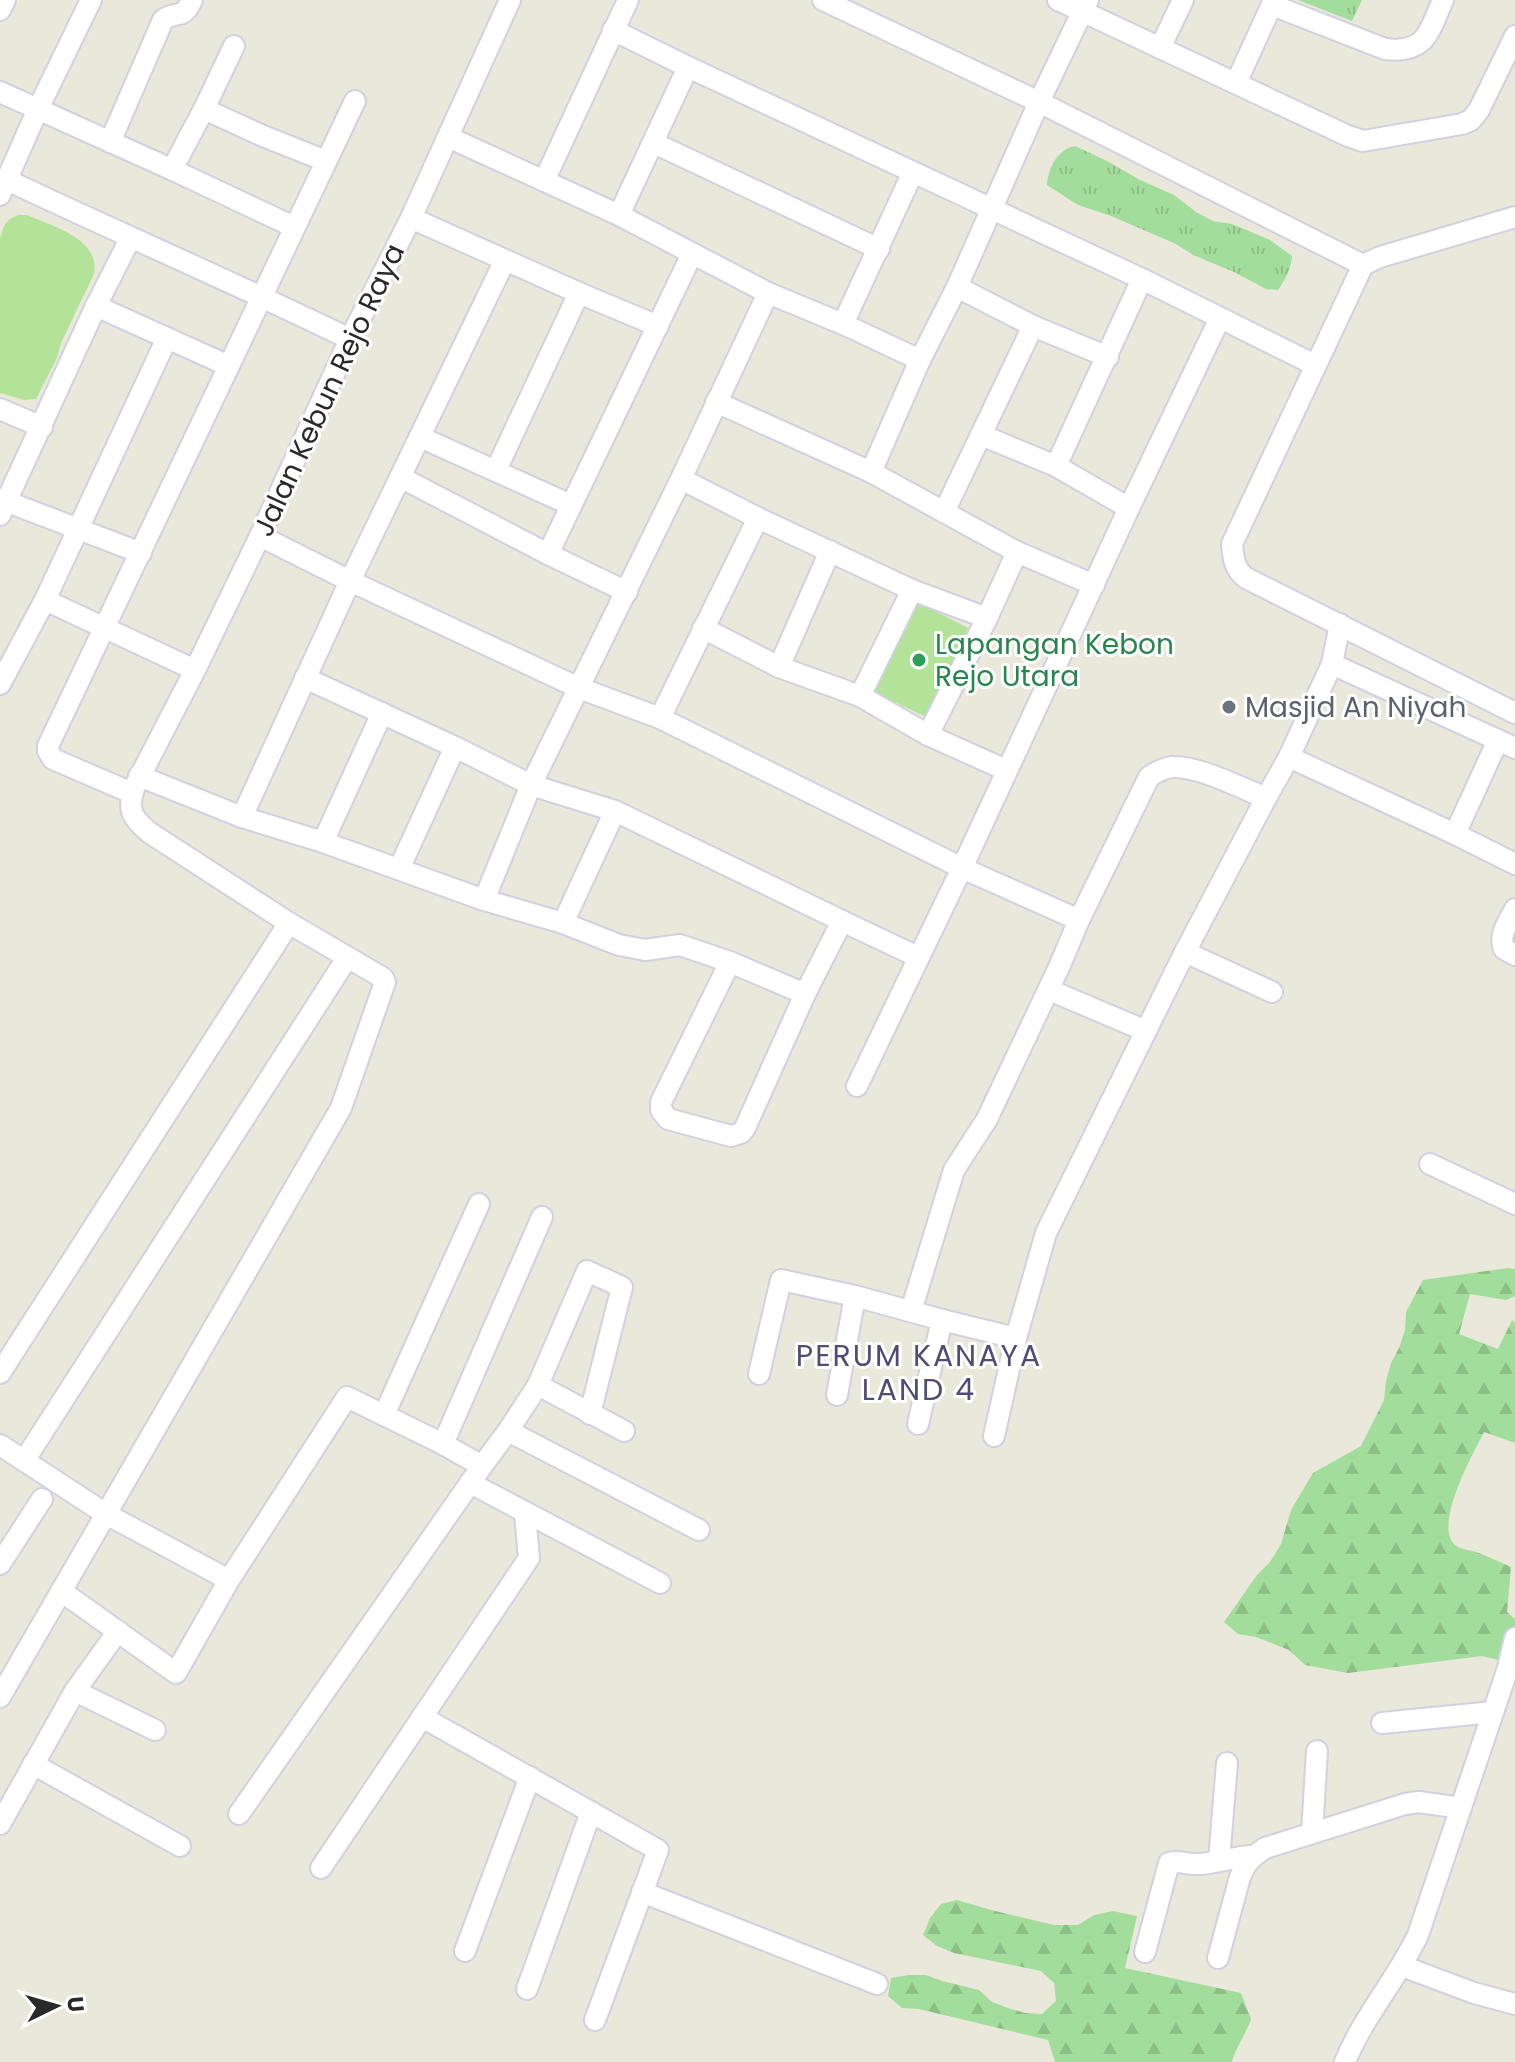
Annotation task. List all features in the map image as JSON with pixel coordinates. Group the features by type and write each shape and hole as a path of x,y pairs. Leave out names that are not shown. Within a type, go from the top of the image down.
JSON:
{"street":[{"path":"0,10 5,0"},
{"path":"91,0 3,187 262,296 350,339"},
{"path":"110,142 163,20 186,11 192,0"},
{"name":"Jalan Kebun Rejo Raya","path":"136,785 260,536 350,339 411,218 510,0"},
{"path":"544,181 628,0"},
{"path":"823,0 1039,102 1363,265"},
{"path":"1058,0 1086,6 1160,48 1356,140 1372,140 1471,120 1479,110 1515,36"},
{"path":"1160,48 1183,0"},
{"path":"1236,83 1273,2 1385,49 1397,50 1415,47 1426,38 1443,0"},
{"path":"871,472 1039,102 1086,6"},
{"path":"613,30 1142,279 1315,365"},
{"path":"173,170 234,46"},
{"path":"619,215 688,67"},
{"path":"0,92 294,227"},
{"path":"355,101 104,626 48,751 53,759 323,842 619,945 645,950 680,945 730,962 805,994"},
{"path":"204,109 326,161"},
{"path":"448,137 619,215 768,293 920,360"},
{"path":"654,143 879,249"},
{"path":"843,324 913,172"},
{"path":"1513,707 1246,578 1237,570 1232,544 1363,265 1380,257 1515,217"},
{"path":"411,218 658,326"},
{"path":"130,239 2,505 141,553"},
{"path":"548,554 692,254"},
{"path":"242,817 350,581 505,260"},
{"path":"1056,466 1142,279"},
{"path":"957,287 1033,326 1108,357"},
{"path":"496,470 579,293"},
{"path":"484,900 531,785 627,592 768,293"},
{"path":"96,306 229,366"},
{"path":"857,1086 1220,318"},
{"path":"944,512 1033,326"},
{"path":"0,684 45,600 167,338"},
{"path":"716,402 871,472 1017,552 1094,585"},
{"path":"0,409 42,427"},
{"path":"981,435 1056,466 1129,508"},
{"path":"420,437 571,505"},
{"path":"400,477 627,592"},
{"path":"681,479 912,590 987,618"},
{"path":"660,718 758,518"},
{"path":"260,536 579,688 660,718 962,868 1079,920"},
{"path":"779,667 830,551"},
{"path":"928,735 1017,552"},
{"path":"860,696 912,590"},
{"path":"45,600 195,670"},
{"path":"994,1436 1016,1338 1046,1233 1185,952 1289,757 1332,664 1340,624"},
{"path":"703,628 779,667 860,696 928,735 1006,770"},
{"path":"1332,664 1506,744 1455,834"},
{"path":"305,678 531,785 615,811 918,957"},
{"path":"323,842 382,713"},
{"path":"399,869 455,747"},
{"path":"1289,757 1515,864"},
{"path":"911,1311 954,1170 987,1119 1149,777 1174,767 1193,769 1266,798"},
{"path":"0,1697 341,1108 385,983 383,978 289,923 136,822 130,806 136,785"},
{"path":"563,923 615,811"},
{"path":"1515,909 1501,942 1504,949 1515,955"},
{"path":"730,962 661,1102 661,1110 668,1119 731,1136 745,1128 805,994 842,921"},
{"path":"0,1373 289,923"},
{"path":"1185,952 1272,992"},
{"path":"24,1461 347,958"},
{"path":"1054,992 1146,1031"},
{"path":"1430,1164 1515,1204"},
{"path":"384,1415 479,1204"},
{"path":"443,1444 542,1217"},
{"path":"239,1814 538,1385 587,1271 622,1287 590,1414"},
{"path":"759,1374 781,1280 1016,1338"},
{"path":"837,1395 855,1296"},
{"path":"918,1424 942,1320"},
{"path":"538,1385 624,1431"},
{"path":"61,1591 176,1673 229,1580 347,1397 443,1444 525,1514 660,1583"},
{"path":"508,1431 699,1530"},
{"path":"0,1445 106,1514 229,1580"},
{"path":"0,1564 42,1499"},
{"path":"321,1868 529,1558 525,1514"},
{"path":"0,1824 75,1691 118,1631"},
{"path":"1345,2062 1418,1935 1507,1671 1515,1638"},
{"path":"75,1691 155,1730"},
{"path":"1382,1723 1493,1712"},
{"path":"422,1717 658,1850 595,2020"},
{"path":"1312,1833 1317,1751"},
{"path":"1219,1860 1227,1763"},
{"path":"33,1764 180,1846"},
{"path":"465,1951 530,1777"},
{"path":"1218,1958 1245,1865 1265,1848 1405,1804 1419,1802 1461,1808"},
{"path":"527,1989 591,1812"},
{"path":"1145,1952 1169,1863 1195,1864 1253,1856"},
{"path":"642,1892 877,1984"},
{"path":"1402,1966 1474,1993 1515,2004"}],"green space":[{"path":"1298,0 1362,0 1352,21"},
{"path":"1075,146 1174,195 1213,221 1232,224 1270,240 1292,256 1278,290 1266,289 1176,244 1078,205 1047,185 1055,160"},
{"path":"19,215 27,215 61,229 82,243 94,262 94,274 56,360 36,399 24,400 0,393 0,240 5,224"},
{"name":"Lapangan Kebon Rejo Utara","path":"912,599 968,628 928,718 870,690"},
{"path":"1515,1269 1515,1296 1506,1300 1470,1294 1459,1334 1498,1349 1512,1320 1515,1323 1515,1443 1484,1432 1456,1491 1448,1525 1450,1538 1458,1547 1511,1567 1507,1612 1515,1619 1515,1664 1482,1656 1348,1673 1305,1665 1289,1650 1256,1637 1238,1634 1224,1622 1281,1544 1291,1510 1313,1473 1361,1446 1384,1400 1391,1363 1405,1330 1406,1312 1423,1280"},
{"path":"957,1900 1054,1925 1078,1925 1094,1915 1113,1911 1137,1916 1125,1968 1241,1993 1251,2019 1232,2062 1055,2062 1048,2040 919,2009 902,2008 888,1996 891,1978 909,1975 926,1975 979,1990 992,2002 1025,2013 1042,2014 1056,2001 1054,1983 1041,1971 954,1953 937,1946 923,1935 930,1918 941,1904"}],"place":[{"name":"Lapangan Kebon Rejo Utara","path":"919,660"},
{"name":"Masjid An Niyah","path":"1229,707"}],"district":[{"name":"PERUM KANAYA LAND 4","path":"919,1372"}]}
